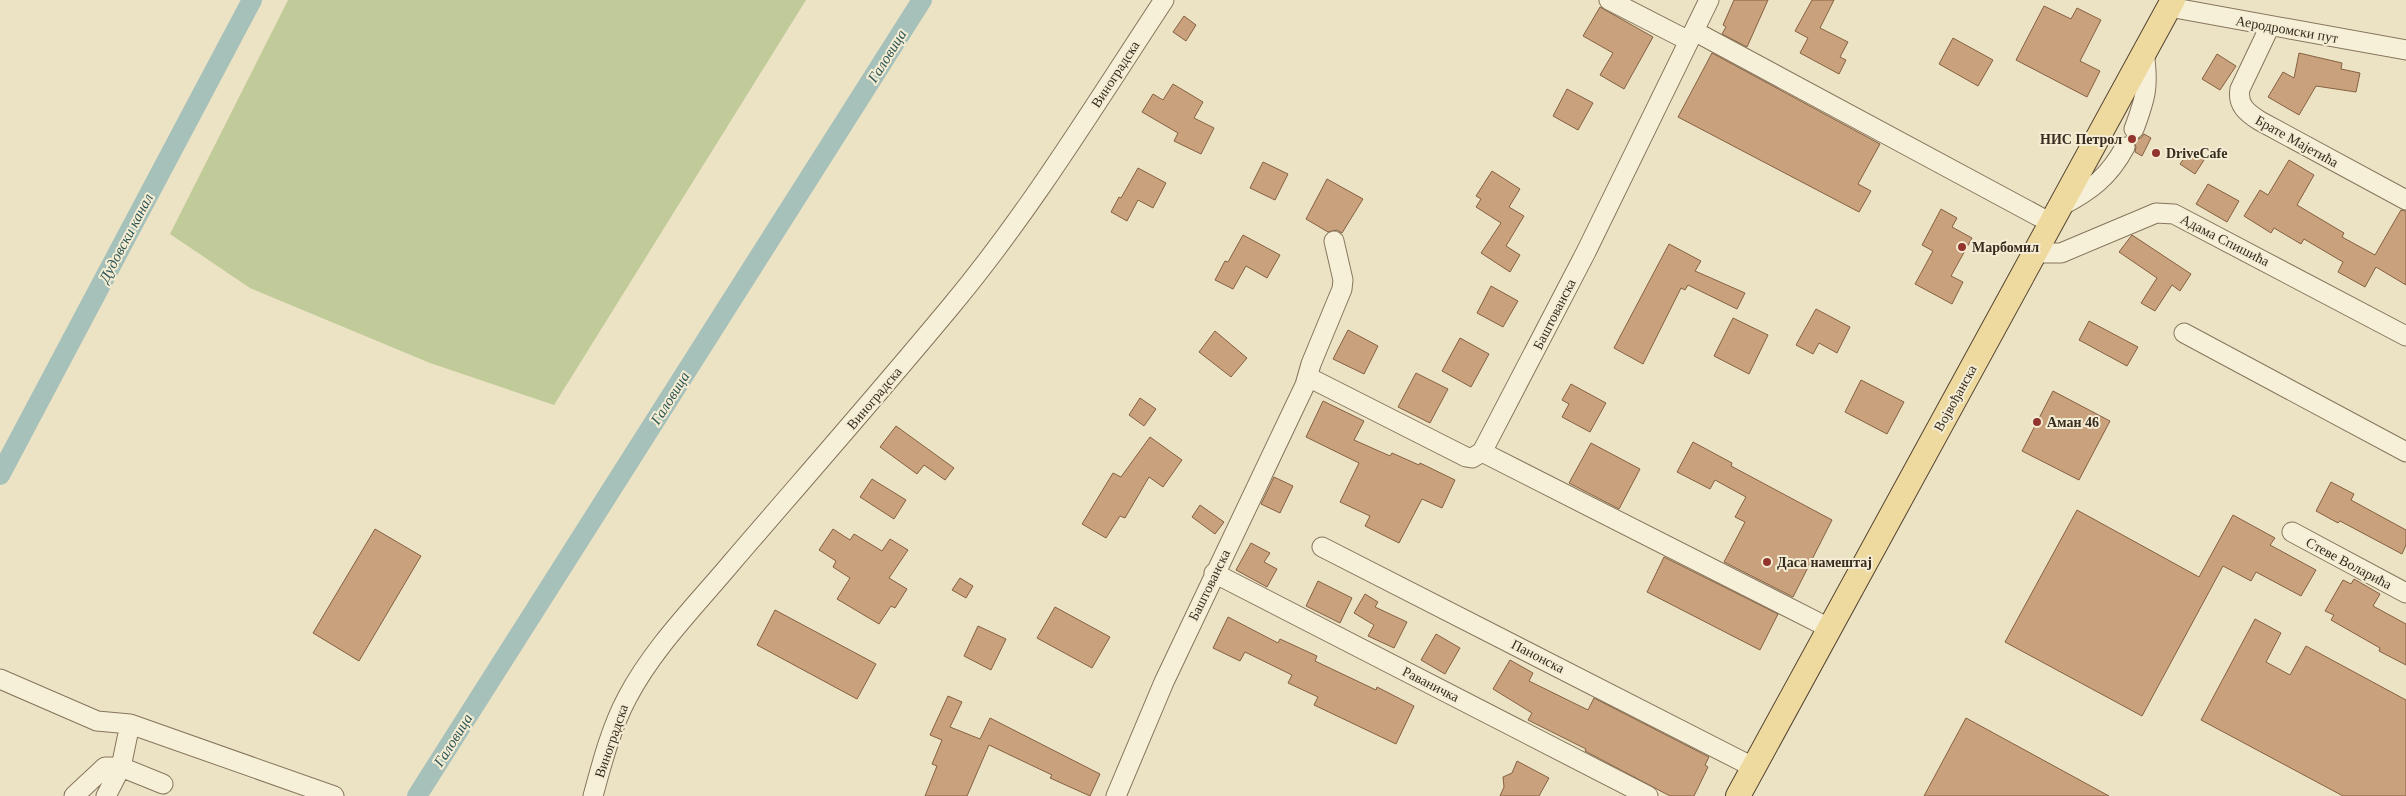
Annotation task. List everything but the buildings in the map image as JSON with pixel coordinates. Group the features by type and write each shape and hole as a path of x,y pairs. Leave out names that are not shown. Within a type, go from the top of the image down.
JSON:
{"main road":[{"name":"Војвођанска","path":"1738,796 2171,4"}],"street":[{"name":"Виноградска","path":"593,796 617,720 626,698 646,666 742,551 870,404 980,270 1027,206 1164,0"},
{"path":"1609,0 1691,36 2056,215 2098,183 2109,172 2125,147"},
{"name":"Баштованска","path":"1482,452 1586,252 1709,0"},
{"name":"Аеродромски пут","path":"2171,4 2270,26 2406,50"},
{"name":"Брате Мајетића","path":"2270,26 2240,89 2238,97 2245,110 2260,121 2406,200"},
{"path":"2134,129 2146,96 2148,76 2144,52"},
{"name":"Адама Спишића","path":"2035,253 2061,253 2156,213 2174,214 2406,336"},
{"name":"Баштованска","path":"1116,796 1164,682 1214,573 1268,466 1308,377 1311,364 1342,290 1343,280 1334,241"},
{"path":"2184,332 2406,452"},
{"path":"1308,377 1466,457 1472,458 1482,452 1829,628"},
{"name":"Стеве Воларића","path":"2292,532 2406,593"},
{"name":"Панонска","path":"1322,547 1753,768"},
{"name":"Раваничка","path":"1214,573 1648,796"},
{"path":"0,679 97,721 130,724 334,796"},
{"path":"106,796 121,767 130,724"},
{"path":"74,796 105,767 121,767 163,784"}],"green space":[{"path":"288,0 806,0 554,405 430,363 250,288 170,234"}],"waterway":[{"name":"Дудовски канал","path":"0,475 252,0"},
{"name":"Галовица","path":"417,796 922,0"}],"place":[{"name":"НИС Петрол","path":"2132,139"},
{"name":"DriveCafe","path":"2156,153"},
{"name":"Марбомил","path":"1962,247"},
{"name":"Аман 46","path":"2037,422"},
{"name":"Даса намештај","path":"1767,562"}]}
